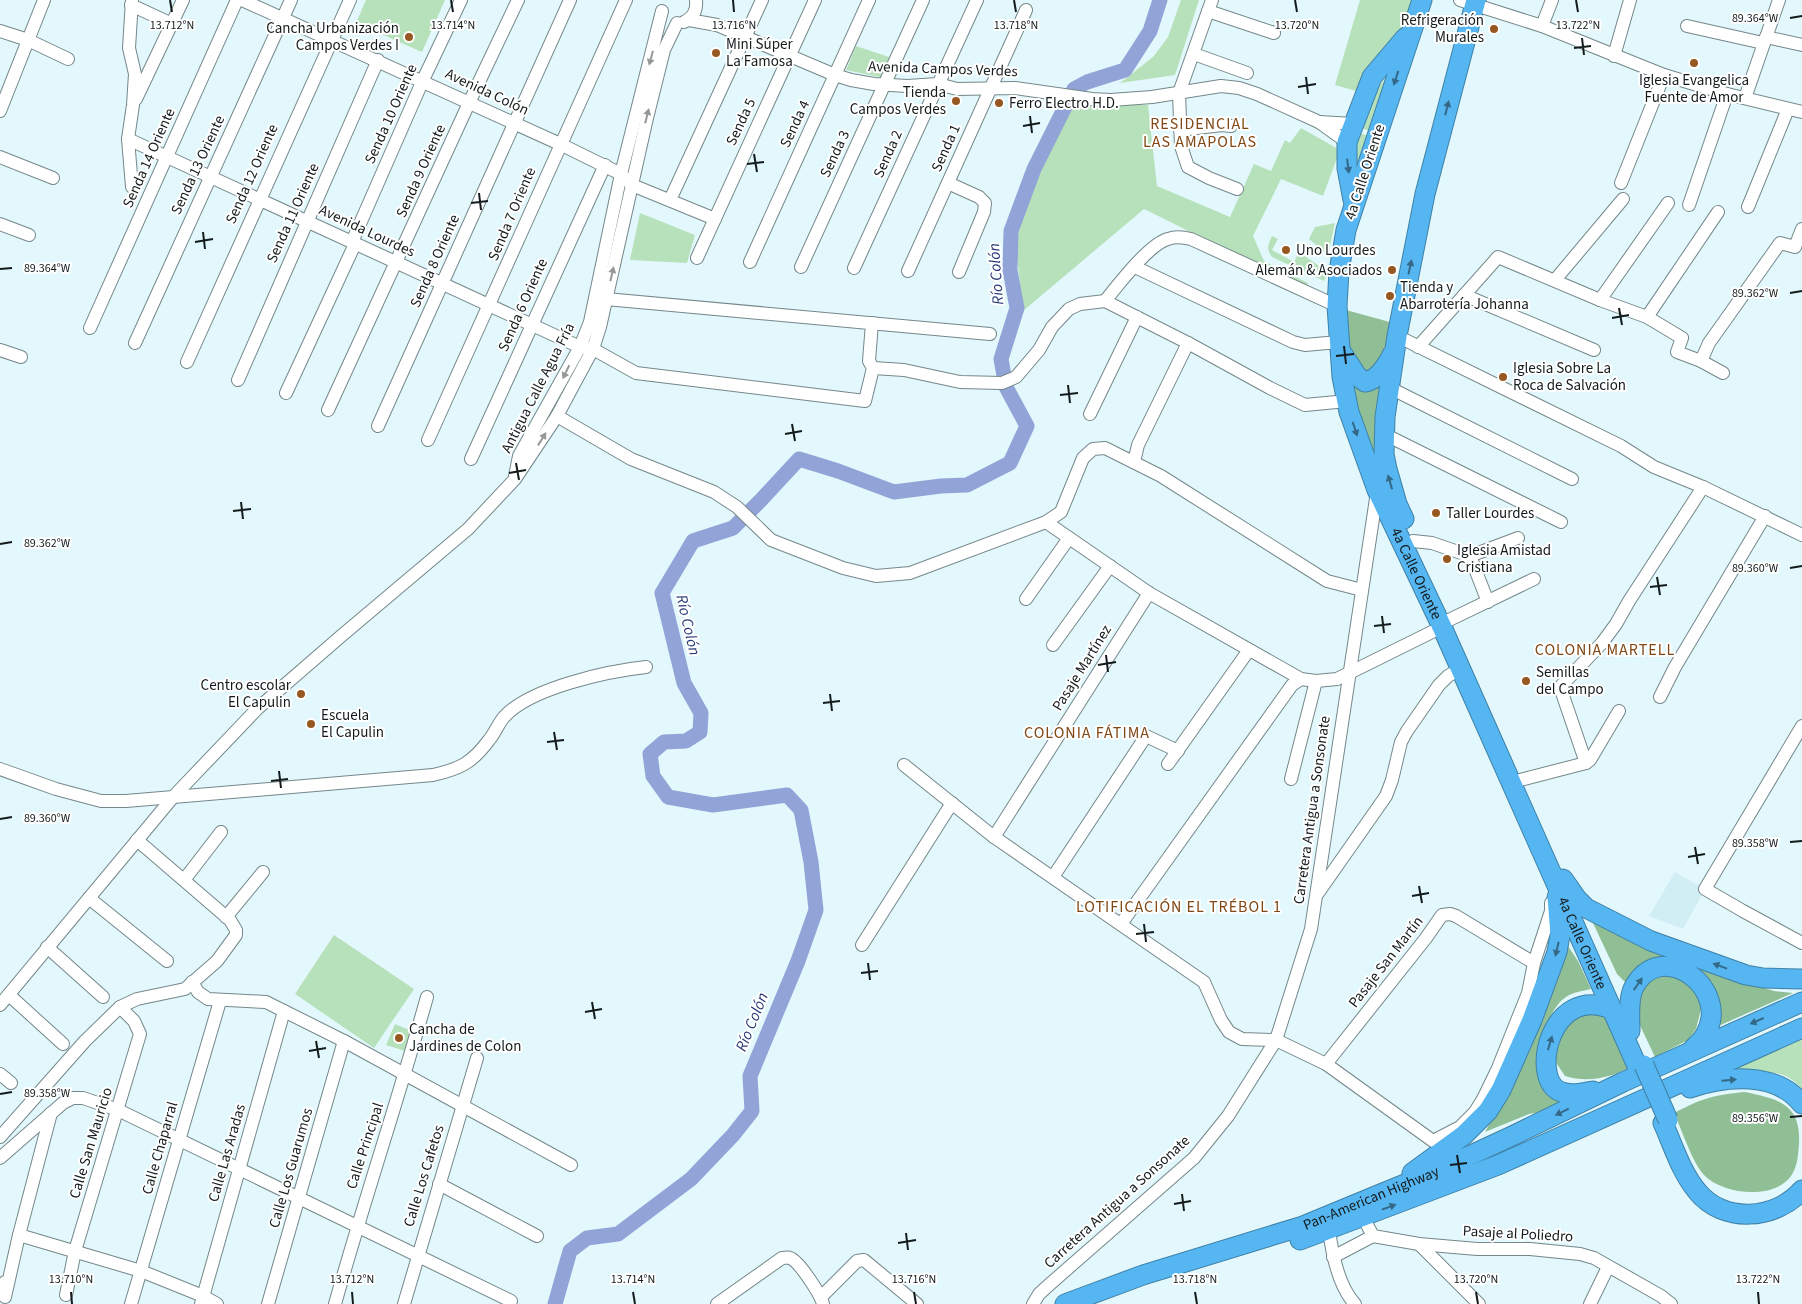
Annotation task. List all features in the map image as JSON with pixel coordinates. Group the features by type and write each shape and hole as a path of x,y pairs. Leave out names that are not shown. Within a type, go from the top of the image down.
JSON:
{"highway":[{"name":"4a Calle Oriente","path":"1422,0 1354,204 1343,249 1337,306 1338,344 1342,377 1360,446 1377,490 1445,624 1520,780 1611,1009 1647,1066"},
{"name":"4a Calle Oriente","path":"1470,2 1425,194 1396,343 1384,434 1384,454 1390,484 1397,504 1445,624 1460,669 1546,863 1560,882 1647,1066 1666,1121"},
{"path":"1354,204 1347,168 1347,142 1372,77 1411,32"},
{"path":"1338,344 1356,376 1365,382 1372,380 1385,367 1396,343"},
{"path":"1560,882 1586,908 1651,941 1746,975 1768,979 1802,979"},
{"path":"1378,1195 1464,1135 1488,1111 1502,1090 1532,1020 1557,952 1560,935 1560,882"},
{"path":"1630,1031 1630,1010 1633,990 1649,971 1659,967 1671,966 1690,974 1702,984 1710,1003 1709,1024 1704,1036 1692,1050 1647,1066"},
{"name":"Pan-American Highway","path":"1065,1304 1134,1278 1303,1226 1432,1173 1512,1136 1623,1082 1647,1066 1802,1002"},
{"path":"1611,1009 1594,1004 1570,1010 1558,1023 1554,1032 1548,1050 1546,1068 1552,1084 1557,1090 1565,1093 1580,1094 1623,1082"},
{"name":"Pan-American Highway","path":"1094,1304 1141,1287 1329,1230 1498,1165 1802,1028"},
{"path":"1568,1135 1680,1091 1704,1083 1719,1081 1735,1079 1766,1082 1779,1086 1791,1093 1802,1104"},
{"path":"1666,1121 1698,1183 1721,1202 1740,1208 1759,1208 1770,1205 1787,1196 1802,1181"},
{"path":"1666,1121 1686,1174 1697,1192 1717,1207 1748,1215 1760,1214 1780,1208 1802,1190"}],"street":[{"path":"0,111 2,97 44,0"},
{"path":"133,105 183,0"},
{"name":"Senda 14 Oriente","path":"90,328 237,0"},
{"name":"Avenida Colón","path":"242,0 423,80 605,165 621,174 632,185 714,219"},
{"name":"Senda 13 Oriente","path":"135,343 291,0"},
{"name":"Senda 12 Oriente","path":"187,362 350,0"},
{"name":"Senda 10 Oriente","path":"286,393 354,243 423,80 461,0"},
{"name":"Senda 9 Oriente","path":"328,410 518,0"},
{"name":"Senda 8 Oriente","path":"378,426 570,0"},
{"name":"Senda 7 Oriente","path":"428,440 490,306 560,144 626,0"},
{"path":"670,200 762,0"},
{"name":"Senda 5","path":"698,258 714,219 815,0"},
{"name":"Senda 4","path":"750,262 869,0"},
{"name":"Senda 3","path":"801,267 924,0"},
{"name":"Senda 2","path":"854,268 977,0"},
{"path":"1542,26 1552,0"},
{"path":"1614,56 1630,0"},
{"path":"1745,98 1779,0"},
{"name":"Avenida Campos Verdes","path":"696,1 705,16 717,25 835,76 851,80 907,86 938,84 958,89 1015,88 1112,100 1179,93 1198,88 1221,86 1239,88 1319,122 1347,142"},
{"name":"Antigua Calle Agua Fría","path":"515,479 519,456 600,327 664,50 683,21 696,9 696,1"},
{"path":"1470,2 1542,26 1664,75 1727,94 1802,112"},
{"path":"132,187 128,139 135,74 129,48 131,3 172,24"},
{"path":"660,4 668,19 683,21"},
{"name":"Antigua Calle Agua Fría","path":"515,479 557,416 586,348 621,174 660,4"},
{"path":"1237,189 1188,167 1183,154 1180,130 1179,93 1210,5 1274,33"},
{"name":"Senda 1","path":"908,271 1026,10"},
{"name":"Avenida Campos Verdes","path":"683,21 717,25"},
{"path":"1687,26 1802,45"},
{"path":"0,30 28,40 68,59"},
{"path":"1194,54 1247,72"},
{"name":"Senda 11 Oriente","path":"238,380 378,60"},
{"path":"1621,183 1664,75"},
{"path":"1689,204 1727,94"},
{"path":"1748,207 1788,109"},
{"name":"Avenida Campos Verdes","path":"1319,122 1354,124"},
{"path":"1180,130 1231,126"},
{"name":"Avenida Lourdes","path":"128,139 490,306 586,348 636,373 865,401 873,368"},
{"path":"0,156 53,178"},
{"name":"Senda 6 Oriente","path":"471,459 605,165"},
{"path":"948,183 979,197 985,203 984,212 959,272"},
{"path":"1555,280 1623,199"},
{"path":"1600,300 1668,203"},
{"path":"1647,317 1718,212"},
{"path":"0,224 30,235"},
{"path":"1701,361 1709,343 1780,243 1795,247 1802,230"},
{"path":"1105,301 1118,283 1157,244 1168,238 1181,237 1191,239 1337,306"},
{"path":"1418,347 1498,257 1600,300 1647,317 1682,338 1677,352 1701,361 1723,373"},
{"path":"1135,267 1293,342 1305,345 1338,344"},
{"path":"1464,295 1594,350"},
{"path":"606,299 990,334"},
{"path":"872,323 869,361 873,368 904,370 960,382 1002,383 1016,377 1039,350 1052,327 1069,309 1080,304 1105,301 1188,342 1270,388 1305,405 1347,400"},
{"path":"1090,414 1137,317"},
{"path":"1134,462 1138,445 1188,342"},
{"path":"1396,343 1418,347 1621,446 1654,467 1703,487 1802,535"},
{"path":"0,350 21,358"},
{"path":"1390,388 1572,479"},
{"path":"557,416 631,459 714,492 737,507 772,540 844,568 876,576 910,574 1046,522 1062,512 1083,458 1093,449 1105,448 1161,476 1327,581 1362,590"},
{"path":"1384,434 1560,522"},
{"path":"63,1044 4,1000 174,796 257,710 468,529 515,479"},
{"path":"1586,763 1560,687 1602,643 1616,624 1703,487"},
{"name":"Carretera Antigua a Sonsonate","path":"1034,1304 1040,1294 1056,1278 1194,1158 1228,1116 1276,1040 1312,929 1348,674 1377,490"},
{"path":"1660,697 1675,666 1765,516"},
{"path":"1046,522 1149,593 1301,679 1316,681 1337,679 1348,674 1534,580"},
{"path":"1026,599 1069,538"},
{"path":"1413,541 1432,543 1470,556 1518,538"},
{"path":"1470,556 1488,602"},
{"path":"1053,645 1110,566"},
{"name":"Pasaje Martínez","path":"994,837 1149,593"},
{"path":"1168,764 1249,650"},
{"path":"0,769 56,789 101,801 126,801 433,775 451,771 469,762 489,740 504,717 528,698 592,676 624,669 646,667"},
{"path":"1316,895 1386,796 1407,731 1439,685 1448,676 1460,669"},
{"path":"1121,924 1292,685 1301,679"},
{"path":"1291,779 1316,681"},
{"path":"1520,780 1586,763 1590,760 1619,711"},
{"path":"1802,726 1705,889 1802,943"},
{"path":"1053,877 1146,736 1178,751"},
{"path":"904,765 994,837 1204,982 1221,1020 1229,1032 1242,1039 1276,1040 1326,1064 1433,1140 1460,1127 1475,1112 1490,1085 1528,993 1534,963 1551,911 1550,886 1546,863"},
{"path":"862,945 952,803"},
{"path":"184,880 222,832"},
{"path":"0,1137 85,1041 120,1007 137,999 185,989 217,961 236,935 236,930 226,917 137,840"},
{"path":"226,917 263,872"},
{"path":"89,898 167,961"},
{"name":"Pasaje San Martín","path":"1326,1064 1426,938 1442,915 1450,914 1456,916 1534,963"},
{"path":"47,947 103,997"},
{"path":"192,982 198,992 208,999 266,1002 344,1041 570,1165"},
{"name":"Calle Principal","path":"335,1304 427,997"},
{"name":"Calle Chaparral","path":"131,1304 220,1001"},
{"name":"Calle San Mauricio","path":"66,1295 75,1251 140,1034 134,1021 120,1007"},
{"name":"Calle Las Aradas","path":"202,1300 284,1011"},
{"name":"Calle Los Guarumos","path":"268,1304 344,1041"},
{"name":"Calle Los Cafetos","path":"404,1304 477,1058"},
{"path":"0,1074 11,1083"},
{"path":"0,1158 63,1103 73,1098 83,1098 118,1110 511,1301"},
{"path":"3,1277 5,1297 51,1113"},
{"path":"439,1184 537,1236"},
{"path":"1333,1257 1373,1236 1363,1217"},
{"path":"1329,1230 1333,1257 1349,1302"},
{"path":"19,1235 141,1271 202,1300 217,1304"},
{"name":"Pasaje al Poliedro","path":"1373,1236 1419,1244 1477,1249 1530,1249 1580,1254 1594,1258 1661,1296 1671,1304"},
{"path":"1419,1244 1480,1304"},
{"path":"717,1304 782,1258 795,1261 822,1300 857,1261 864,1260 918,1304"},
{"path":"1590,1304 1608,1267"}],"shaded area":[{"path":"1675,872 1705,889 1683,929 1649,916"}],"green space":[{"name":"Cancha Urbanización Campos Verdes I","path":"366,0 445,0 422,52 356,23"},
{"path":"1181,0 1199,0 1175,75 1120,83 1153,57 1168,37"},
{"path":"1360,0 1413,0 1405,26 1356,91 1335,85"},
{"path":"856,46 892,58 884,78 846,70"},
{"path":"1394,66 1376,133 1361,128 1370,99"},
{"path":"1074,101 1111,105 1148,105 1157,186 1230,217 1254,164 1271,171 1285,140 1290,143 1301,128 1340,150 1323,196 1281,179 1253,236 1264,261 1308,283 1306,289 1144,209 1023,311 1016,231 1037,171"},
{"path":"1360,133 1375,138 1359,193 1354,154"},
{"path":"640,213 695,235 687,263 630,260"},
{"name":"Uno Lourdes","path":"1335,223 1328,255 1309,239 1315,227"},
{"name":"Uno Lourdes","path":"1272,236 1278,239 1272,250 1294,262 1299,252 1328,272 1324,281 1272,257 1268,247"},
{"path":"1346,310 1397,324 1374,372 1366,373 1346,343"},
{"path":"1351,370 1383,374 1380,468 1357,417"},
{"path":"1593,923 1602,923 1745,982 1774,991 1793,993 1716,1027 1704,976 1696,966 1674,958 1656,958 1640,965 1625,982 1617,974"},
{"path":"334,935 414,989 374,1048 295,994"},
{"path":"1566,943 1578,961 1591,989 1572,994 1559,1003 1548,1023 1540,1047 1538,1059 1539,1079 1543,1086 1557,1099 1562,1108 1529,1114 1485,1132 1529,1052"},
{"path":"1660,975 1678,977 1693,987 1702,1005 1696,1029 1688,1040 1655,1057 1636,1017 1638,996 1647,983"},
{"path":"1581,1012 1607,1017 1631,1067 1607,1077 1582,1079 1565,1076 1555,1061 1559,1031"},
{"name":"Cancha de Jardines de Colon","path":"395,1024 412,1031 405,1051 386,1045"},
{"path":"1802,1038 1802,1089 1793,1081 1777,1073 1753,1072 1735,1068"},
{"path":"1745,1092 1768,1097 1785,1106 1796,1120 1799,1130 1797,1160 1791,1176 1783,1184 1761,1192 1748,1192 1723,1187 1712,1182 1704,1175 1691,1154 1674,1113 1708,1098"}],"waterway":[{"name":"Río Colón","path":"555,1304 570,1251 587,1238 618,1234 691,1179 733,1135 752,1111 750,1076 798,961 816,910 811,862 801,810 787,795 713,805 668,797 653,776 650,754 664,742 686,741 700,732 701,713 684,683 662,593 693,541 733,528 799,459 894,492 967,485 1010,463 1027,426 1006,387 1001,359 1017,308 1010,270 1011,231 1034,169 1074,89 1087,82 1125,70 1150,31 1160,0"}],"place":[{"name":"Refrigeración Murales","path":"1494,29"},
{"name":"Cancha Urbanización Campos Verdes I","path":"409,37"},
{"name":"Mini Súper La Famosa","path":"716,53"},
{"name":"Iglesia Evangelica Fuente de Amor","path":"1694,63"},
{"name":"Tienda Campos Verdes","path":"956,101"},
{"name":"Ferro Electro H.D.","path":"999,103"},
{"name":"Uno Lourdes","path":"1286,250"},
{"name":"Alemán & Asociados","path":"1392,270"},
{"name":"Tienda y Abarrotería Johanna","path":"1390,296"},
{"name":"Iglesia Sobre La Roca de Salvación","path":"1503,377"},
{"name":"Taller Lourdes","path":"1436,513"},
{"name":"Iglesia Amistad Cristiana","path":"1447,559"},
{"name":"Semillas del Campo","path":"1526,681"},
{"name":"Centro escolar El Capulin","path":"301,694"},
{"name":"Escuela El Capulin","path":"311,724"},
{"name":"Cancha de Jardines de Colon","path":"399,1038"}],"district":[{"name":"RESIDENCIAL LAS AMAPOLAS","path":"1200,133"},
{"name":"COLONIA MARTELL","path":"1605,650"},
{"name":"COLONIA FÁTIMA","path":"1087,733"},
{"name":"LOTIFICACIÓN EL TRÉBOL 1","path":"1179,907"}]}
